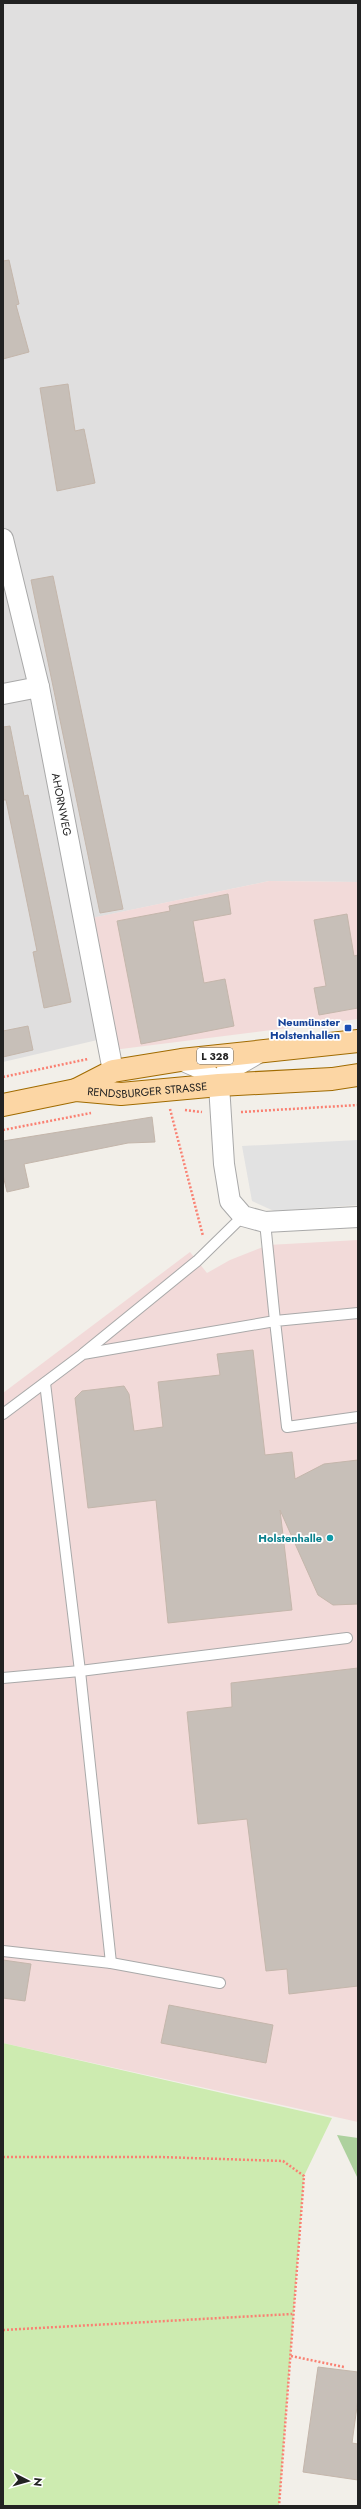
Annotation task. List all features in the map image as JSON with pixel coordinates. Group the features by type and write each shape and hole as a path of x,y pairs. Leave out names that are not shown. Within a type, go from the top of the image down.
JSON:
{"main road":[{"name":"RENDSBURGER STRASSE","path":"76,1090 113,1071 181,1060 262,1050 358,1041"},
{"name":"RENDSBURGER STRASSE","path":"3,1104 76,1090 122,1094 219,1085 332,1079 358,1076"}],"street":[{"name":"AHORNWEG","path":"3,539 38,687 113,1071"},
{"path":"3,694 38,687"},
{"name":"RENDSBURGER STRASSE","path":"181,1060 204,1070 219,1085 226,1072 262,1050"},
{"path":"219,1085 227,1189 230,1201 243,1216 265,1222 358,1217"}],"lane":[{"path":"3,1414 84,1354 207,1252 243,1216"},
{"path":"265,1222 287,1427 358,1417"},
{"path":"84,1354 275,1321 358,1313"},
{"path":"45,1383 80,1671 110,1963"},
{"path":"3,1678 80,1671 347,1638"},
{"path":"3,1951 110,1963 220,1983"}],"path":[{"path":"181,1109 220,1113 358,1105"},
{"path":"175,1108 169,1107 207,1252"},
{"path":"3,1130 95,1112"},
{"path":"3,2157 160,2157 283,2161 304,2176 292,2314 279,2506"},
{"path":"3,2330 292,2314"},
{"path":"290,2356 344,2367"}],"shaded area":[{"path":"3,3 358,3 358,882 269,881 83,920 106,1038 3,1062"},
{"path":"269,881 358,882 358,1019 113,1050 82,920"},
{"path":"358,1140 358,1205 274,1211 252,1201 242,1146"},
{"path":"358,1240 358,2122 3,2043 3,1393 190,1252 207,1273 230,1260 268,1245"}],"green space":[{"path":"3,2043 332,2118 304,2176 279,2506 3,2506"},
{"path":"337,2135 358,2138 358,2179"}],"building":[{"path":"9,260 19,304 16,305 29,352 3,359 3,261"},
{"path":"68,384 75,431 84,429 95,483 57,491 40,388"},
{"path":"53,576 123,909 100,913 31,580"},
{"path":"10,726 24,796 28,795 71,1002 44,1008 33,952 37,951 6,800 3,800 3,727"},
{"path":"228,894 231,914 193,921 204,983 225,979 234,1026 141,1044 117,921 170,911 169,906"},
{"path":"347,914 354,956 358,955 358,1008 319,1015 314,988 326,986 314,920"},
{"path":"28,1026 33,1050 3,1057 3,1031"},
{"path":"152,1117 155,1142 128,1143 24,1164 29,1187 7,1192 3,1175 3,1141"},
{"path":"253,1350 265,1455 292,1452 295,1479 324,1464 358,1460 358,1604 333,1605 318,1595 280,1510 292,1610 168,1623 156,1500 88,1508 75,1398 82,1391 124,1386 129,1394 134,1431 163,1427 158,1382 220,1375 217,1354"},
{"path":"358,1668 358,1986 289,1994 287,1969 266,1971 247,1819 198,1824 187,1712 232,1707 231,1683"},
{"path":"3,1960 31,1964 25,2001 3,1998"},
{"path":"169,2005 273,2025 266,2063 161,2043"},
{"path":"318,2367 358,2372 358,2399 352,2443 358,2444 358,2480 303,2472"}],"place":[{"name":"Neumünster Holstenhallen","path":"348,1028"},
{"name":"Holstenhalle","path":"330,1538"}]}
